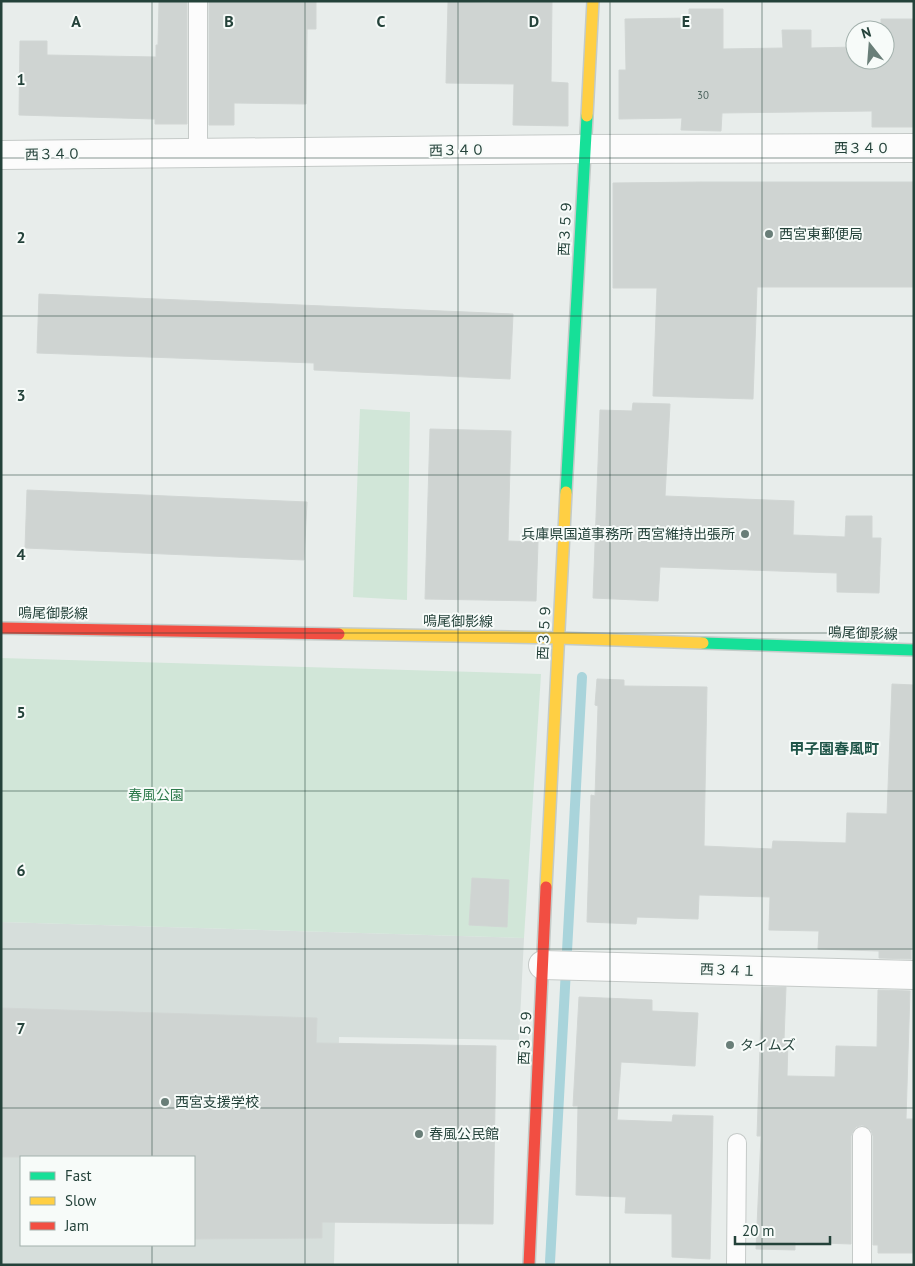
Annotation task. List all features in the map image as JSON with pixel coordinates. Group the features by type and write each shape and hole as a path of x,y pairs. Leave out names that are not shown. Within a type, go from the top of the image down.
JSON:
{"street":[{"name":"西３５９","path":"529,1265 558,638 593,1"},
{"name":"西３４０","path":"1,155 584,149 914,148"},
{"name":"鳴尾御影線","path":"1,628 558,638 914,650"},
{"name":"西３４１","path":"543,965 914,975"}],"lane":[{"path":"198,2 198,153"},
{"path":"862,1136 862,1265"},
{"path":"736,1265 737,1143"}],"shaded area":[{"path":"1,922 524,938 519,1040 339,1037 334,1264 1,1265"}],"green space":[{"path":"360,409 410,412 407,600 353,597"},
{"name":"春風公園","path":"1,658 541,674 524,938 1,922"}],"building":[{"path":"159,1 187,2 187,124 155,124 155,119 19,115 20,41 47,41 47,55 156,57"},
{"path":"316,1 316,29 307,29 306,104 234,103 234,125 209,125 209,2"},
{"path":"490,1 552,1 551,82 568,83 568,126 513,125 514,84 446,83 448,2 490,3"},
{"path":"689,9 723,9 723,49 783,48 782,30 811,30 811,48 845,47 845,70 895,70 895,20 881,19 914,19 914,127 872,127 872,111 722,113 721,131 681,130 682,118 619,119 619,70 626,70 625,19 689,18"},
{"path":"914,182 914,287 757,287 753,399 653,396 657,288 613,288 613,183"},
{"path":"39,294 513,314 510,379 314,370 314,363 37,353"},
{"path":"633,403 670,404 665,496 794,501 793,535 845,537 846,516 872,516 872,538 881,538 879,593 837,592 837,573 660,567 658,601 593,598 600,410 632,411"},
{"path":"430,429 511,431 508,541 538,542 536,601 425,599"},
{"path":"27,490 307,502 304,560 25,548"},
{"path":"597,679 624,680 624,686 707,687 704,846 772,849 773,841 846,843 847,813 887,814 892,684 914,685 914,948 911,948 911,959 879,958 879,951 818,949 819,931 769,930 770,897 699,895 698,919 637,917 636,924 587,922 591,795 595,796 598,706 595,705"},
{"path":"472,878 509,880 507,927 469,925"},
{"path":"762,987 786,987 784,1040 788,1040 787,1076 835,1077 836,1046 877,1047 878,990 910,991 906,1119 914,1119 914,1253 878,1253 878,1245 873,1245 873,1136 871,1130 862,1125 856,1127 851,1136 851,1244 795,1242 795,1250 756,1249 761,1136 757,1136"},
{"path":"579,997 652,1000 652,1011 698,1013 695,1066 621,1062 617,1120 672,1122 673,1115 713,1116 710,1259 672,1257 672,1214 625,1213 626,1197 576,1195 578,1106 573,1106"},
{"name":"西宮支援学校","path":"1,1008 317,1018 316,1043 496,1046 493,1224 322,1222 322,1238 195,1239 195,1156 1,1157"}],"waterway":[{"path":"550,1262 582,677"}],"traffic: fast":[{"path":"566,492 587,116"},
{"path":"703,643 914,650"}],"traffic: slow":[{"path":"587,116 593,1"},
{"path":"546,887 566,492"},
{"path":"339,634 703,643"}],"traffic: jam":[{"path":"1,628 339,634"},
{"path":"529,1265 546,887"}],"place":[{"name":"西宮東郵便局","path":"769,234"},
{"name":"兵庫県国道事務所 西宮維持出張所","path":"745,534"},
{"name":"タイムズ","path":"730,1045"},
{"name":"西宮支援学校","path":"165,1102"},
{"name":"春風公民館","path":"419,1134"}],"district":[{"name":"甲子園春風町","path":"834,749"}]}
